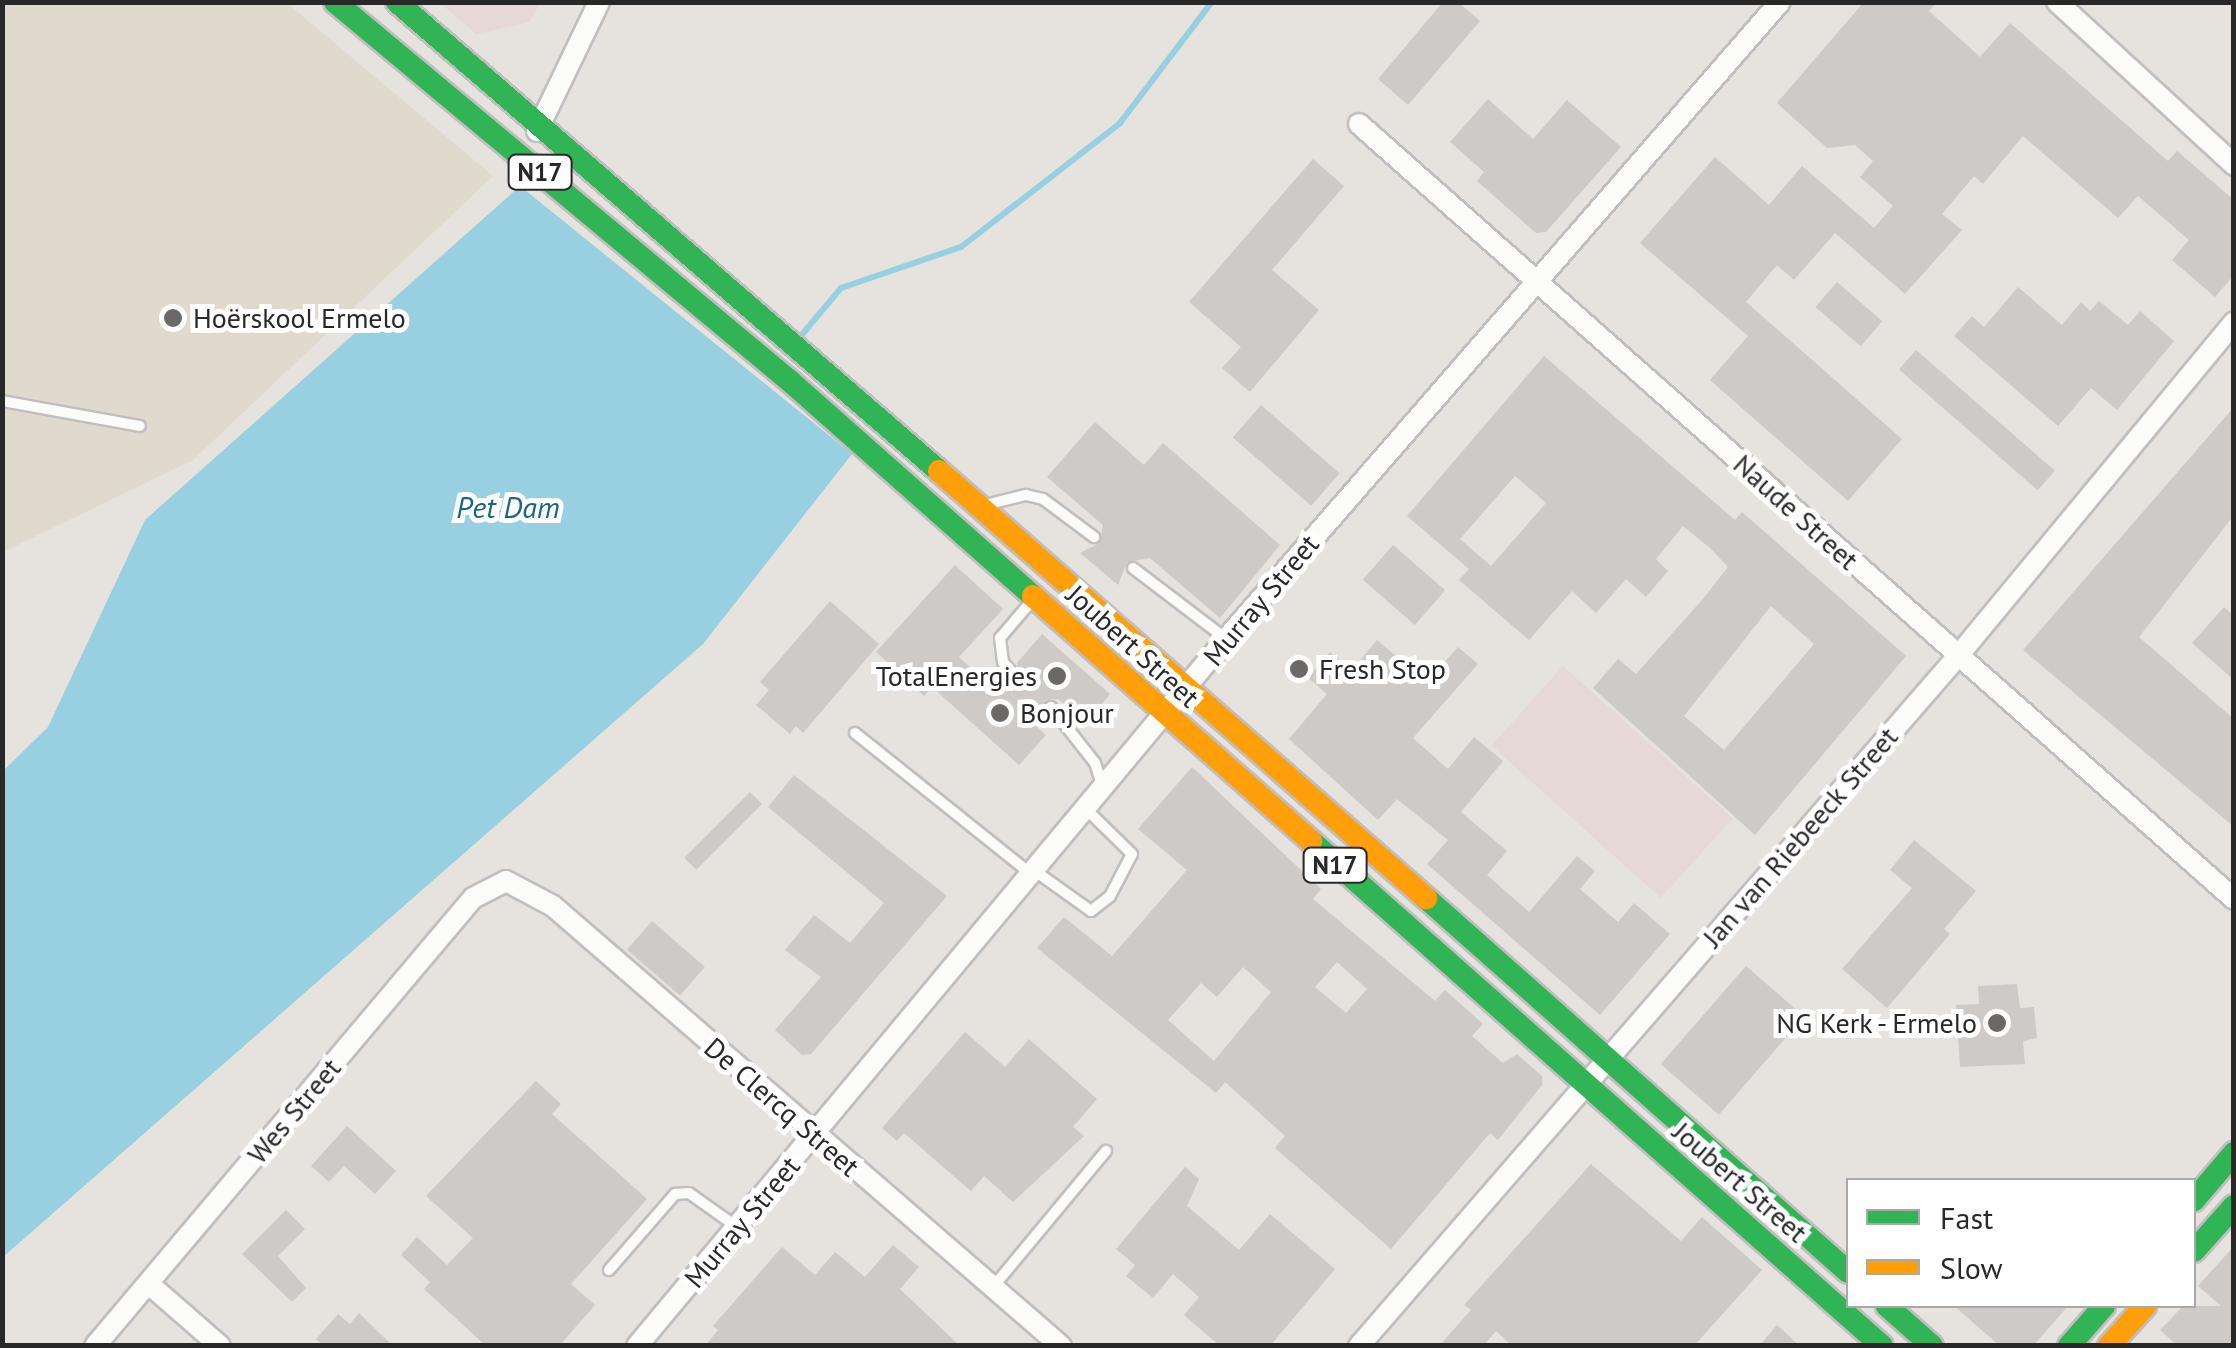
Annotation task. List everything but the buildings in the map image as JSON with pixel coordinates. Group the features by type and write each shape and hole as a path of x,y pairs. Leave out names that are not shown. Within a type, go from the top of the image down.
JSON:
{"highway":[{"name":"Joubert Street","path":"334,2 791,382 1882,1346"},
{"name":"Joubert Street","path":"398,2 763,325 1188,687 1846,1270"},
{"path":"2196,1198 2234,1154"},
{"path":"2196,1249 2234,1206"},
{"path":"1888,1308 1932,1346"},
{"path":"2069,1346 2102,1308"},
{"path":"2110,1346 2143,1308"}],"street":[{"path":"520,156 539,127 599,2"},
{"name":"Murray Street","path":"637,1346 1226,639 1534,280 1780,2"},
{"path":"2057,2 2234,164"},
{"name":"Naude Street","path":"1359,124 2234,899"},
{"name":"Jan van Riebeeck Street","path":"1359,1346 1958,656 2234,322"},
{"name":"De Clercq Street","path":"498,882 522,884 553,906 1061,1346"},
{"name":"Wes Street","path":"95,1346 473,898 498,882"},
{"path":"149,1284 220,1346"}],"lane":[{"path":"2,401 140,426"},
{"path":"978,507 1026,495 1044,498 1094,537"},
{"path":"1133,568 1226,639"},
{"path":"1016,676 1003,662 1000,638 1034,599"},
{"path":"1051,708 1095,762 1104,788"},
{"path":"855,734 1034,873 1091,911 1110,896 1132,854 1086,810"},
{"path":"993,1287 1106,1150"},
{"path":"609,1270 681,1192 738,1228"}],"shaded area":[{"name":"Hoërskool Ermelo","path":"3,3 287,3 493,176 193,460 3,552"},
{"path":"440,3 540,3 530,22 476,34"},
{"path":"1563,666 1732,819 1661,898 1491,746"}],"water":[{"name":"Pet Dam","path":"520,186 852,454 703,644 3,1257 3,771 48,727 145,520"}],"waterway":[{"path":"800,337 841,288 961,247 1120,123 1212,2"}],"traffic: fast":[{"path":"335,2 791,382 1033,596"},
{"path":"397,2 939,471"},
{"path":"1311,841 1882,1346"},
{"path":"1426,898 1846,1270"},
{"path":"2196,1198 2234,1153"},
{"path":"2196,1249 2234,1206"},
{"path":"1889,1308 1932,1346"},
{"path":"2069,1346 2102,1308"}],"traffic: slow":[{"path":"939,471 1426,898"},
{"path":"1033,596 1311,841"},
{"path":"2109,1346 2143,1308"}],"place":[{"name":"Hoërskool Ermelo","path":"173,318"},
{"name":"Fresh Stop","path":"1299,669"},
{"name":"TotalEnergies","path":"1057,676"},
{"name":"Bonjour","path":"1000,713"},
{"name":"NG Kerk - Ermelo","path":"1997,1023"}]}
